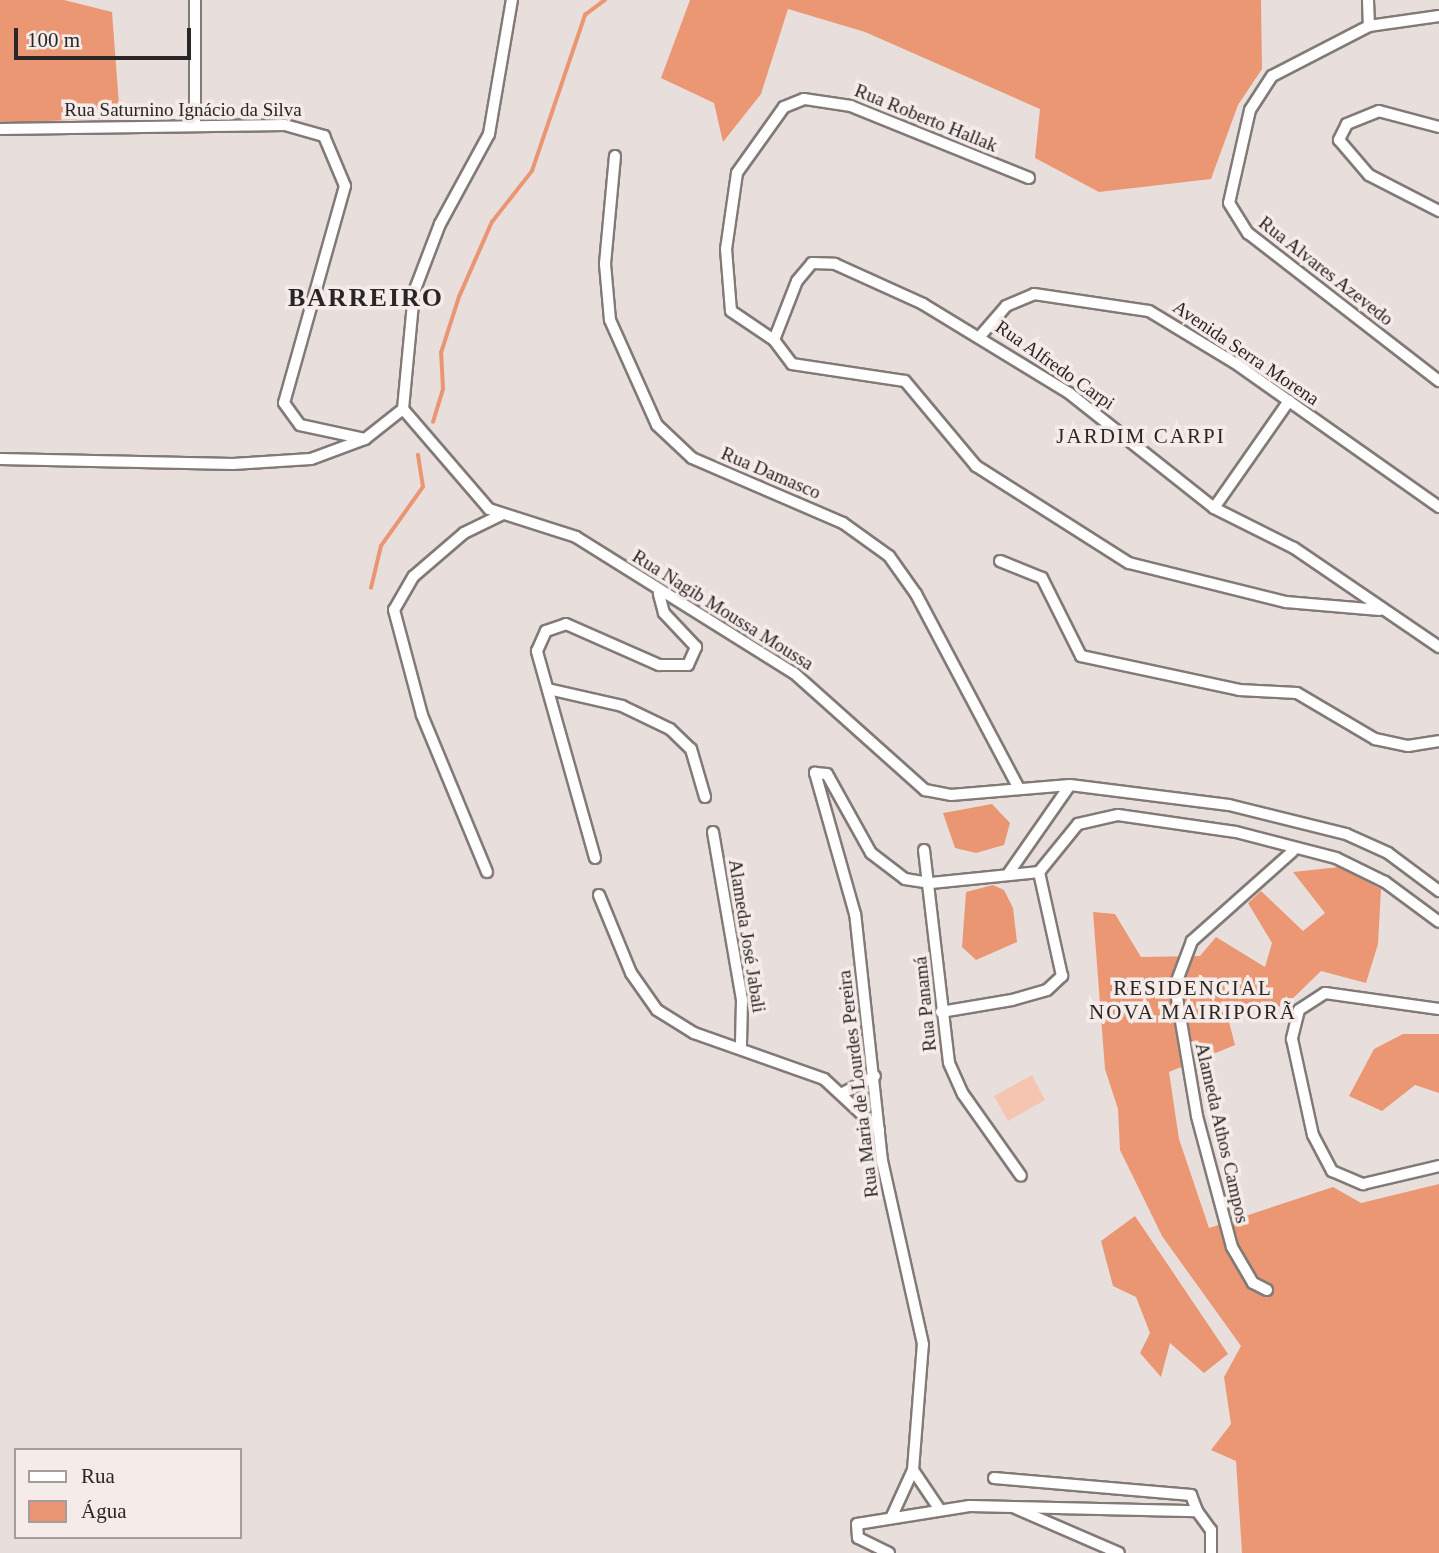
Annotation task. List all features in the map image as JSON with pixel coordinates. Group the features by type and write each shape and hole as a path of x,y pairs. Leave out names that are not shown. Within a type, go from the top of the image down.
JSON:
{"street":[{"path":"195,0 195,125"},
{"path":"0,459 256,463 311,459 365,439 403,409 414,292 440,224 489,134 512,0"},
{"path":"1368,0 1369,26"},
{"name":"Rua Alvares Azevedo","path":"1439,16 1369,26 1286,65 1259,91 1240,142 1229,203 1248,233 1439,381"},
{"name":"Rua Roberto Hallak","path":"774,340 737,317 726,286 737,173 772,118 804,99 825,99 1029,178"},
{"path":"1439,127 1379,111 1347,124 1339,141 1369,175 1439,211"},
{"name":"Rua Saturnino Ignácio da Silva","path":"0,129 195,125 313,129 334,149 345,186 284,403 300,425 365,439"},
{"name":"Rua Damasco","path":"615,156 605,264 610,320 657,425 692,458 843,523 889,556 916,594 1018,787"},
{"name":"Rua Alfredo Carpi","path":"774,340 803,270 824,261 982,334 1069,393 1214,508 1294,548 1380,610 1438,645"},
{"name":"Avenida Serra Morena","path":"982,334 1006,306 1034,294 1126,304 1168,319 1439,507"},
{"path":"774,340 792,364 905,382 976,466 1129,563 1286,601 1380,610"},
{"path":"1214,508 1289,401"},
{"name":"Rua Nagib Moussa Moussa","path":"403,409 478,498 500,514 576,537 659,594 794,673 925,790 951,795 1018,787 1070,785 1153,791 1308,822 1388,853 1439,891"},
{"path":"487,872 422,715 394,610 395,598 414,576 464,533 500,514"},
{"path":"1000,561 1042,578 1081,656 1221,687 1297,693 1375,739 1408,746 1439,741"},
{"path":"595,858 537,651 555,625 576,625 659,666 695,661 692,640 664,613 659,594"},
{"path":"548,690 622,706 670,729 691,749 705,797"},
{"name":"Rua Maria de Lourdes Pereira","path":"892,1516 914,1470 923,1344 879,1130 855,914 815,773 827,774 880,863 905,879 931,883"},
{"path":"1008,873 1070,785"},
{"path":"931,883 1008,873 1039,872 1078,824 1100,815 1210,827 1354,865 1439,922"},
{"name":"Alameda José Jabali","path":"713,832 742,1000 741,1045"},
{"name":"Rua Panamá","path":"924,850 931,883 942,1012 956,1081 1021,1176"},
{"name":"Alameda Athos Campos","path":"1267,1290 1253,1283 1232,1247 1196,1116 1175,986 1192,941 1293,851"},
{"path":"942,1012 1012,1000 1047,990 1062,976 1039,872"},
{"path":"598,895 631,973 657,1010 694,1032 741,1045 807,1070 843,1093 879,1130"},
{"path":"1439,1009 1325,993 1299,1010 1292,1039 1313,1135 1332,1171 1363,1184 1439,1166"},
{"path":"843,1093 875,1076"},
{"path":"914,1470 938,1507"},
{"path":"994,1478 1191,1495 1211,1530 1211,1553"},
{"path":"1012,1506 1119,1553"},
{"path":"889,1553 858,1538 854,1528 892,1516 938,1507 1012,1506 1198,1511"}],"shaded area":[{"path":"0,0 64,0 112,12 120,118 0,123"},
{"path":"690,0 1261,0 1262,69 1238,105 1211,179 1099,192 1035,158 1040,109 865,32 788,9 761,94 723,142 714,103 661,78"},
{"path":"1339,867 1381,889 1378,944 1366,983 1321,971 1285,1006 1226,1010 1235,1045 1169,1072 1179,1139 1209,1228 1333,1187 1361,1203 1439,1184 1439,1553 1242,1553 1236,1461 1211,1450 1231,1424 1224,1377 1241,1346 1162,1236 1120,1150 1118,1109 1105,1069 1093,912 1115,914 1141,957 1200,956 1216,937 1265,967 1272,943 1248,903 1261,891 1303,931 1325,913 1293,872"},
{"path":"1403,1034 1439,1034 1439,1093 1415,1085 1382,1111 1349,1096 1374,1049"},
{"path":"1032,1075 1045,1100 1008,1121 994,1096"}],"water":[{"path":"992,804 1010,823 1004,845 976,853 955,848 943,813"},
{"path":"993,885 1004,890 1013,908 1017,942 976,960 962,947 966,892"},
{"path":"1135,1216 1228,1354 1204,1373 1170,1343 1161,1377 1140,1353 1150,1333 1136,1297 1113,1286 1101,1241"}],"waterway":[{"path":"433,422 443,389 441,353 459,297 492,222 532,171 585,15 605,0"},
{"path":"371,588 381,546 423,487 418,455"}],"district":[{"name":"BARREIRO","path":"366,298"},
{"name":"JARDIM CARPI","path":"1141,436"},
{"name":"RESIDENCIAL NOVA MAIRIPORÃ","path":"1193,1000"}]}
